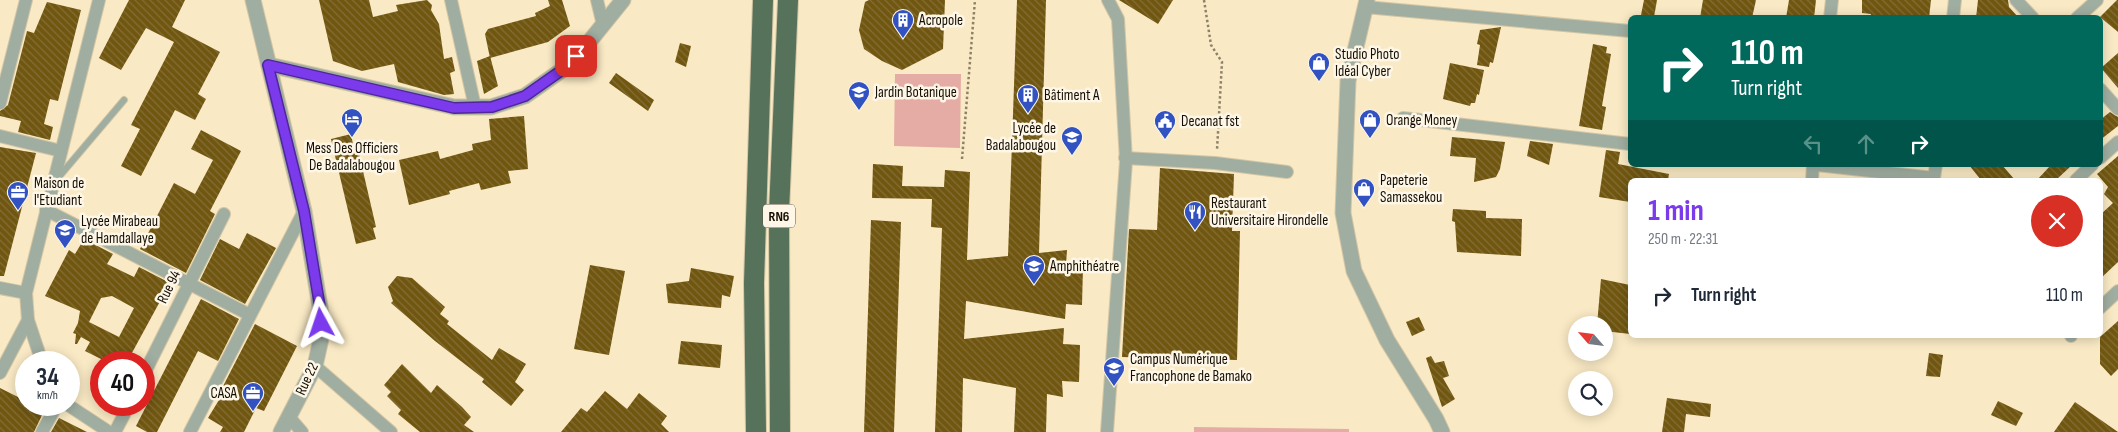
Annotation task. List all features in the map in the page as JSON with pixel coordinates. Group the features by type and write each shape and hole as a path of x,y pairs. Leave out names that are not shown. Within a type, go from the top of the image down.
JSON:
{"highway":[{"name":"RN6","path":"756,432 754,273 763,0"},
{"name":"RN6","path":"780,432 779,212 788,0"}],"street":[{"path":"0,103 26,0"},
{"path":"38,351 28,320 26,293 99,0"},
{"name":"Rue 22","path":"253,0 304,211 320,307 321,339 315,366 281,432"},
{"path":"451,0 475,107"},
{"path":"597,0 603,25"},
{"path":"268,65 454,108 492,107 525,96 562,70 623,0"},
{"path":"1107,432 1126,158 1118,19 1108,0"},
{"path":"1830,15 1832,0"},
{"path":"1953,15 1955,0"},
{"path":"2016,0 2030,15"},
{"path":"2081,15 2097,0"},
{"path":"1442,432 1436,419 1387,340 1354,271 1343,213 1348,81 1366,3 1628,31"},
{"path":"2103,92 2118,108"},
{"path":"1403,118 1628,144"},
{"path":"0,136 61,151"},
{"path":"2103,155 2118,142"},
{"path":"1126,158 1215,162 1287,172"},
{"path":"1835,167 1934,178"},
{"path":"2078,178 2090,167"},
{"path":"46,210 250,315"},
{"path":"190,432 304,211"},
{"name":"Rue 94","path":"155,352 224,214"},
{"path":"0,288 26,293"},
{"path":"2103,305 2118,291"},
{"path":"0,373 28,320"},
{"path":"315,366 391,432"},
{"path":"80,413 109,432"},
{"path":"42,432 51,416"},
{"path":"115,432 123,416"},
{"path":"289,417 302,432"}],"lane":[{"path":"53,184 124,100"}],"path":[{"path":"962,159 975,0"},
{"path":"1204,0 1211,45 1222,62 1215,162"}],"shaded area":[{"path":"895,74 961,74 960,148 894,146"},
{"path":"1194,427 1349,429 1349,432 1194,432"}],"building":[{"path":"129,0 185,0 172,27 220,52 198,94 206,99 195,120 175,110 141,176 121,166 140,129 131,125 174,42 146,28 121,70 99,58"},
{"path":"319,0 369,0 373,17 398,11 396,5 427,0 432,5 431,10 439,24 444,59 452,57 455,71 450,73 454,94 444,95 398,82 394,64 362,71 333,61"},
{"path":"548,0 562,0 570,26 548,42 490,58 485,34 488,29 536,16 535,13 550,6"},
{"name":"Acropole","path":"869,0 945,0 943,49 902,70 882,61 864,49 859,30 865,2"},
{"path":"1017,0 1046,0 1039,253 1067,250 1066,265 1083,267 1082,305 1066,304 1065,319 966,301 964,339 1064,328 1063,344 1080,345 1079,382 1062,381 1063,397 1047,394 1046,432 1014,432 1016,388 963,378 962,432 935,432 942,228 931,227 932,199 872,198 873,164 903,166 902,186 944,187 945,170 970,172 967,260 1008,256"},
{"path":"1119,0 1173,0 1158,24"},
{"path":"1644,0 1657,0 1654,15 1641,15"},
{"path":"1703,0 1756,0 1753,15 1700,15"},
{"path":"1789,0 1816,0 1814,15 1786,15"},
{"path":"1862,0 1931,0 1929,15 1871,15 1862,13"},
{"path":"1978,0 2008,0 2009,7 2016,15 1976,15"},
{"path":"2118,0 2118,32 2103,20 2102,15"},
{"path":"47,2 81,10 58,101 50,99 44,124 53,127 50,140 18,132 21,121 0,116 0,111 8,105 27,31 34,33"},
{"path":"1501,27 1493,63 1490,62 1489,67 1477,65 1480,45 1477,44 1480,30"},
{"path":"680,43 691,46 686,67 675,62"},
{"path":"1593,44 1607,47 1606,53 1611,54 1602,106 1606,107 1602,130 1579,126"},
{"path":"2118,53 2118,88 2103,70 2103,66"},
{"path":"490,56 498,86 484,94 477,61"},
{"path":"1450,63 1484,70 1479,95 1477,94 1475,103 1471,103 1470,106 1443,99"},
{"path":"616,73 654,100 648,111 609,83"},
{"path":"2110,112 2118,117 2118,126 2103,138 2103,118"},
{"path":"524,116 528,169 508,171 511,183 481,190 479,183 449,191 450,194 409,205 399,160 438,151 440,159 473,150 472,144 491,140 489,119"},
{"path":"201,130 241,151 210,211 215,214 186,273 140,249 174,183 195,194 213,160 191,149"},
{"path":"351,134 355,155 359,154 376,227 373,228 376,239 356,244 331,139"},
{"path":"1452,137 1505,142 1500,169 1496,177 1474,182 1476,158 1450,156"},
{"path":"1530,141 1553,144 1549,165 1527,156"},
{"path":"0,147 36,153 4,276 0,276"},
{"path":"1606,150 1620,152 1618,164 1669,174 1668,178 1628,178 1628,202 1599,197"},
{"path":"2118,156 2118,262 2103,276 2103,212 2113,203 2104,194 2108,187 2103,181 2103,178 2097,174"},
{"path":"1971,167 2004,167 2013,178 1979,178"},
{"path":"2049,167 2070,167 2058,178 2039,178"},
{"path":"1160,168 1234,174 1232,231 1240,231 1237,360 1122,357 1129,229 1157,230"},
{"path":"1453,209 1486,211 1486,218 1522,219 1521,256 1457,252 1455,222 1452,221"},
{"path":"871,220 901,222 894,432 864,432"},
{"path":"247,233 276,248 245,304 200,280 220,239 239,249"},
{"path":"84,239 113,254 107,264 134,277 139,267 170,283 133,351 90,351 90,354 85,351 90,342 81,337 77,344 75,344 76,334 73,333 78,323 80,311 45,296 69,250 75,254","holes":["112,296 134,308 119,337 89,322 101,298"]},
{"path":"590,265 625,271 609,355 574,349"},
{"path":"691,268 734,276 730,297 722,295 721,308 668,303 666,284 689,281"},
{"path":"397,276 412,278 445,307 440,314 449,321 447,324 492,360 499,348 526,364 515,382 524,390 511,406 482,382 484,379 435,341 391,303 393,301 388,287"},
{"path":"1601,279 1628,285 1628,334 1613,332 1613,316 1598,316"},
{"path":"201,299 239,319 218,361 198,351 157,432 147,432 136,426 141,416 155,416 155,389"},
{"path":"1419,317 1425,330 1412,336 1406,322"},
{"path":"2118,321 2118,369 2111,376 2100,364 2100,338 2103,338 2103,334"},
{"path":"255,324 297,346 264,411 256,408 244,432 220,432 223,427 208,418 222,395 219,394"},
{"path":"681,341 722,345 720,368 678,364"},
{"path":"1929,353 1943,355 1940,377 1926,376"},
{"path":"1431,356 1435,363 1444,361 1449,376 1443,378 1455,399 1442,407 1426,358"},
{"path":"402,364 431,393 437,385 462,407 471,417 464,425 474,432 420,432 398,414 401,410 387,396 391,392 384,385"},
{"path":"0,388 15,396 15,416 42,416 34,432 0,432"},
{"path":"605,391 627,409 639,393 667,416 661,424 669,432 561,432 581,408 587,412"},
{"path":"1667,398 1711,404 1710,417 1686,414 1684,432 1662,432"},
{"path":"1998,401 2023,413 2016,426 1991,415"},
{"path":"2075,402 2118,432 2054,432"},
{"path":"59,418 87,432 51,432"}],"place":[{"name":"Acropole","path":"903,39"},
{"name":"Studio Photo Idéal Cyber","path":"1319,82"},
{"name":"Jardin Botanique","path":"859,111"},
{"name":"Bâtiment A","path":"1028,114"},
{"name":"Mess Des Officiers De Badalabougou","path":"352,138"},
{"name":"Orange Money","path":"1370,139"},
{"name":"Decanat fst","path":"1165,140"},
{"name":"Lycée de Badalabougou","path":"1072,156"},
{"name":"Papeterie Samassekou","path":"1364,208"},
{"name":"Maison de l'Etudiant","path":"18,211"},
{"name":"Restaurant Universitaire Hirondelle","path":"1195,231"},
{"name":"Lycée Mirabeau de Hamdallaye","path":"65,249"},
{"name":"Amphithéatre","path":"1034,285"},
{"name":"Campus Numérique Francophone de Bamako","path":"1114,387"},
{"name":"CASA","path":"253,412"}],"route":[{"path":"321,323 304,211 268,65 454,108 492,107 525,96 562,70 576,56"}]}
